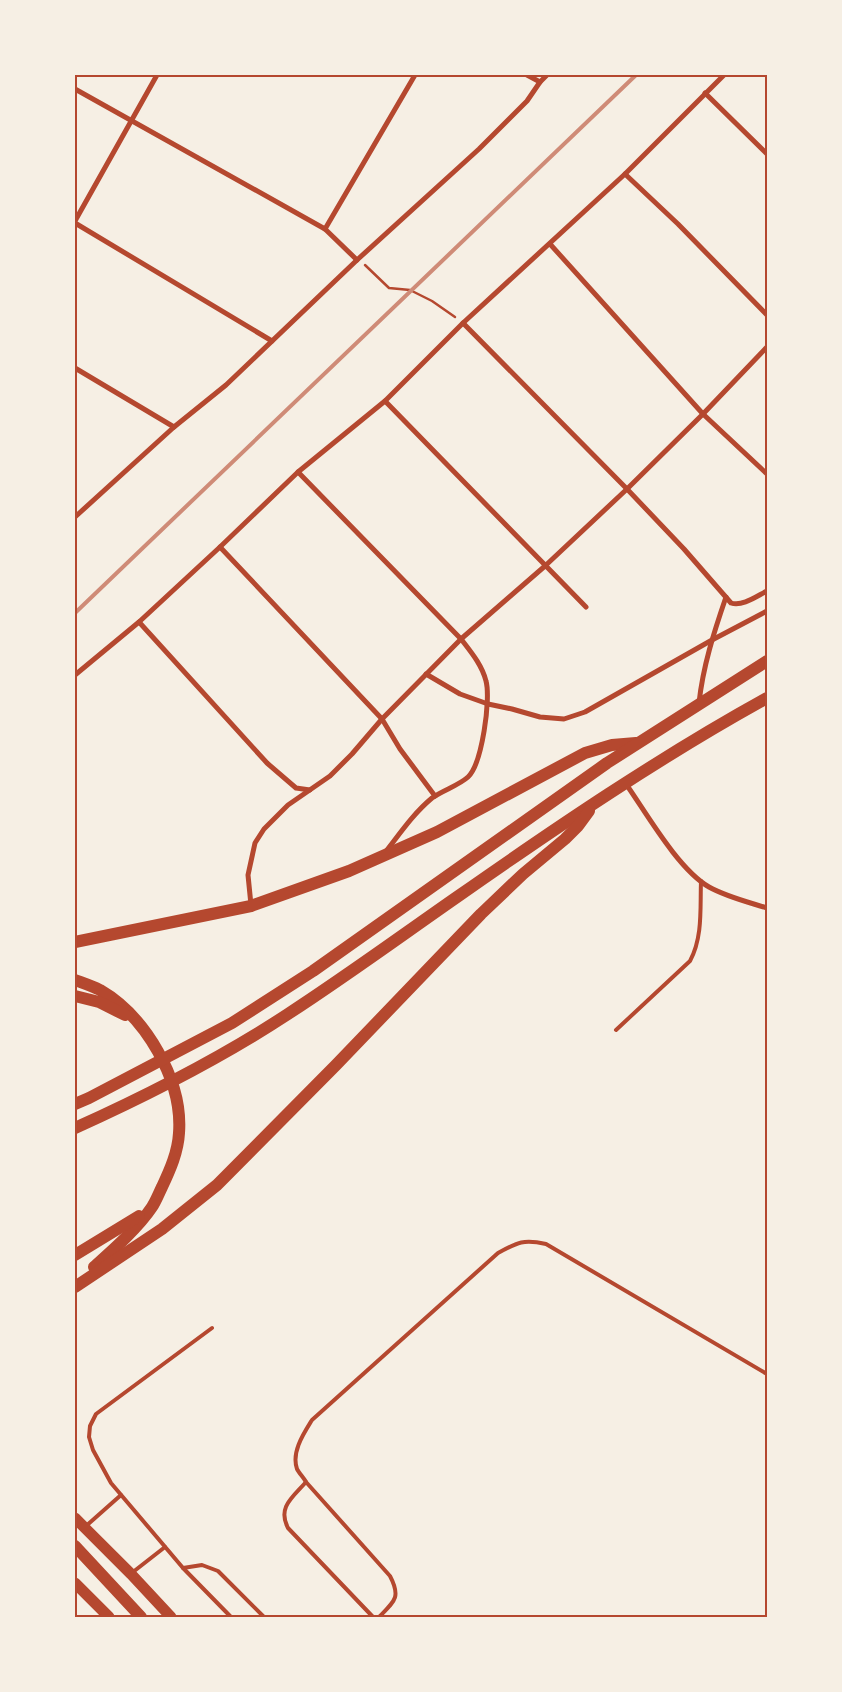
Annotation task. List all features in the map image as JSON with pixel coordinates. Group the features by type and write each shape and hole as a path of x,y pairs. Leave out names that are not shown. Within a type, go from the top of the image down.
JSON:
{"highway":[{"path":"75,1104 232,1023 313,971 486,847 638,742 767,661"},
{"path":"75,1128 148,1093 230,1049 287,1015 625,783 714,727 767,698"},
{"path":"75,942 251,906 383,857 454,824 585,753 612,745 638,742"},
{"path":"75,1285 162,1229 216,1185 336,1065 481,914 578,826 595,804"},
{"path":"75,980 100,990 112,998 138,1022 158,1050 173,1084 178,1108 179,1133 174,1159 153,1207 119,1244 75,1285"},
{"path":"75,996 99,1002 138,1022"},
{"path":"75,1255 153,1207"},
{"path":"75,1518 171,1617"},
{"path":"75,1546 141,1617"},
{"path":"75,1584 109,1617"}],"street":[{"path":"157,75 75,222 272,341"},
{"path":"326,229 415,75"},
{"path":"527,75 540,82"},
{"path":"75,517 174,427 226,385 504,124 527,101 547,75"},
{"path":"75,675 140,622 298,472 385,401 463,323 625,174 724,75"},
{"path":"75,90 326,229 357,260"},
{"path":"705,93 767,154"},
{"path":"625,174 678,224 767,315"},
{"path":"550,244 703,414 767,474"},
{"path":"463,323 684,549 733,604 747,601 767,591"},
{"path":"251,906 248,875 255,843 264,829 288,805 336,770 382,719 461,639 545,566 627,490 767,347"},
{"path":"75,368 174,427"},
{"path":"385,401 586,607"},
{"path":"298,472 461,639 479,663 484,673 488,690 483,737 473,771 468,777 435,796 418,811 383,857"},
{"path":"75,504 82,509"},
{"path":"220,547 382,719 400,749 435,796"},
{"path":"699,703 701,684 712,640 726,597"},
{"path":"426,674 460,694 488,704 540,718 564,719 585,712 767,611"},
{"path":"140,622 267,763 296,788 310,790"},
{"path":"625,783 682,863 701,881 732,897 767,908"}],"lane":[{"path":"616,1030 690,962 696,950 699,936 701,881"},
{"path":"380,1617 397,1596 396,1588 390,1576 306,1482 297,1468 297,1456 301,1438 312,1420 498,1252 512,1245 530,1240 546,1244 767,1374"},
{"path":"212,1328 96,1414 90,1426 89,1437 92,1450 121,1495 164,1547 230,1617"},
{"path":"306,1482 287,1503 284,1520 288,1528 373,1617"},
{"path":"84,1528 121,1495"},
{"path":"131,1574 164,1547"},
{"path":"183,1568 202,1564 218,1571 264,1617"}],"path":[{"path":"365,265 389,288 410,290 463,323"}],"railway":[{"path":"75,613 636,75"}]}
